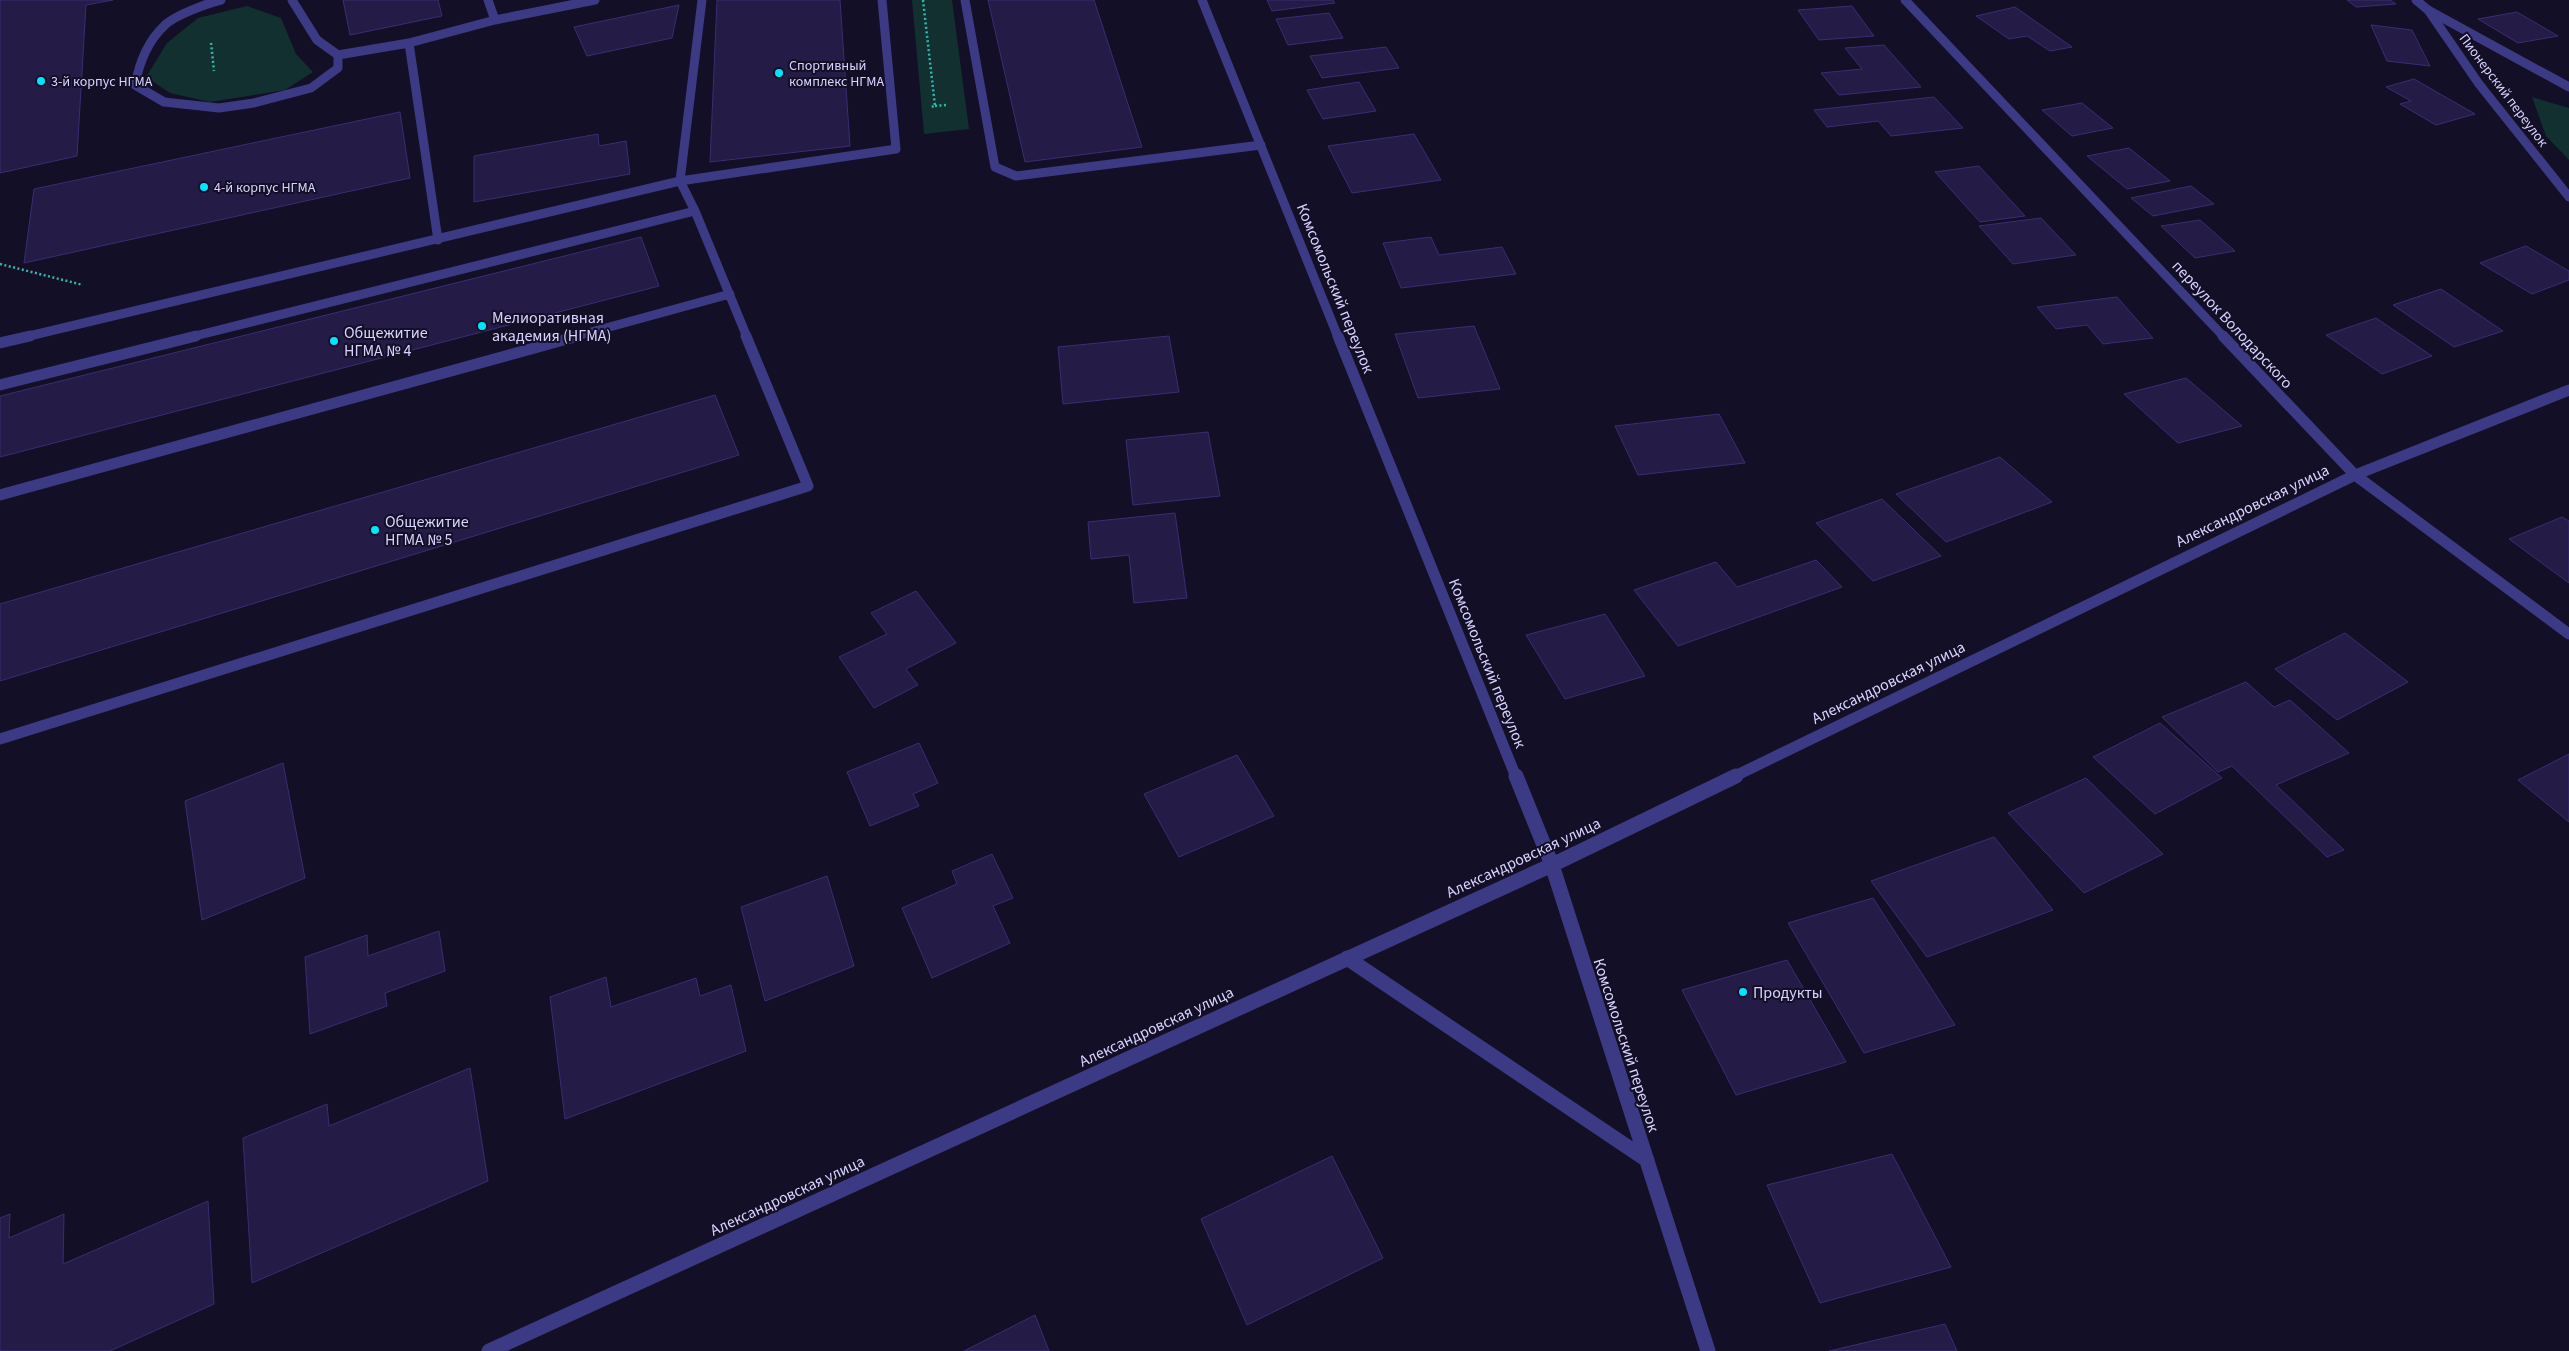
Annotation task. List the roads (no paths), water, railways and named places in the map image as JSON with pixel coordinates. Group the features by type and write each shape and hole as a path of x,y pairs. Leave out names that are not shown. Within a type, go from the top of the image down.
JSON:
{"street":[{"path":"221,0 207,3 164,25 140,61 135,85 164,102 219,108 254,102 310,88 338,68 338,56"},
{"path":"292,0 317,40 338,56 409,43 495,20 596,0"},
{"path":"488,0 495,20"},
{"path":"0,739 808,486 730,294 695,211 680,181 702,0"},
{"path":"0,343 680,181 896,149 882,0"},
{"path":"965,0 994,167 1016,176 1261,145"},
{"name":"Комсомольский переулок","path":"1202,0 1552,865 1708,1351"},
{"name":"переулок Володарского","path":"1905,0 2355,475 2569,634"},
{"name":"Пионерский переулок","path":"2416,0 2428,10 2480,84 2569,197"},
{"path":"2428,10 2569,87"},
{"path":"409,43 438,240"},
{"path":"0,385 695,211"},
{"path":"0,495 730,294"},
{"name":"Александровская улица","path":"489,1351 1552,865 2355,475 2569,390"},
{"path":"1347,958 1647,1160"}],"place":[{"name":"Спортивный комплекс НГМА","path":"779,73"},
{"name":"3-й корпус НГМА","path":"41,81"},
{"name":"4-й корпус НГМА","path":"204,187"},
{"name":"Мелиоративная академия (НГМА)","path":"482,326"},
{"name":"Общежитие НГМА № 4","path":"334,341"},
{"name":"Общежитие НГМА № 5","path":"375,530"},
{"name":"Продукты","path":"1743,992"}]}
